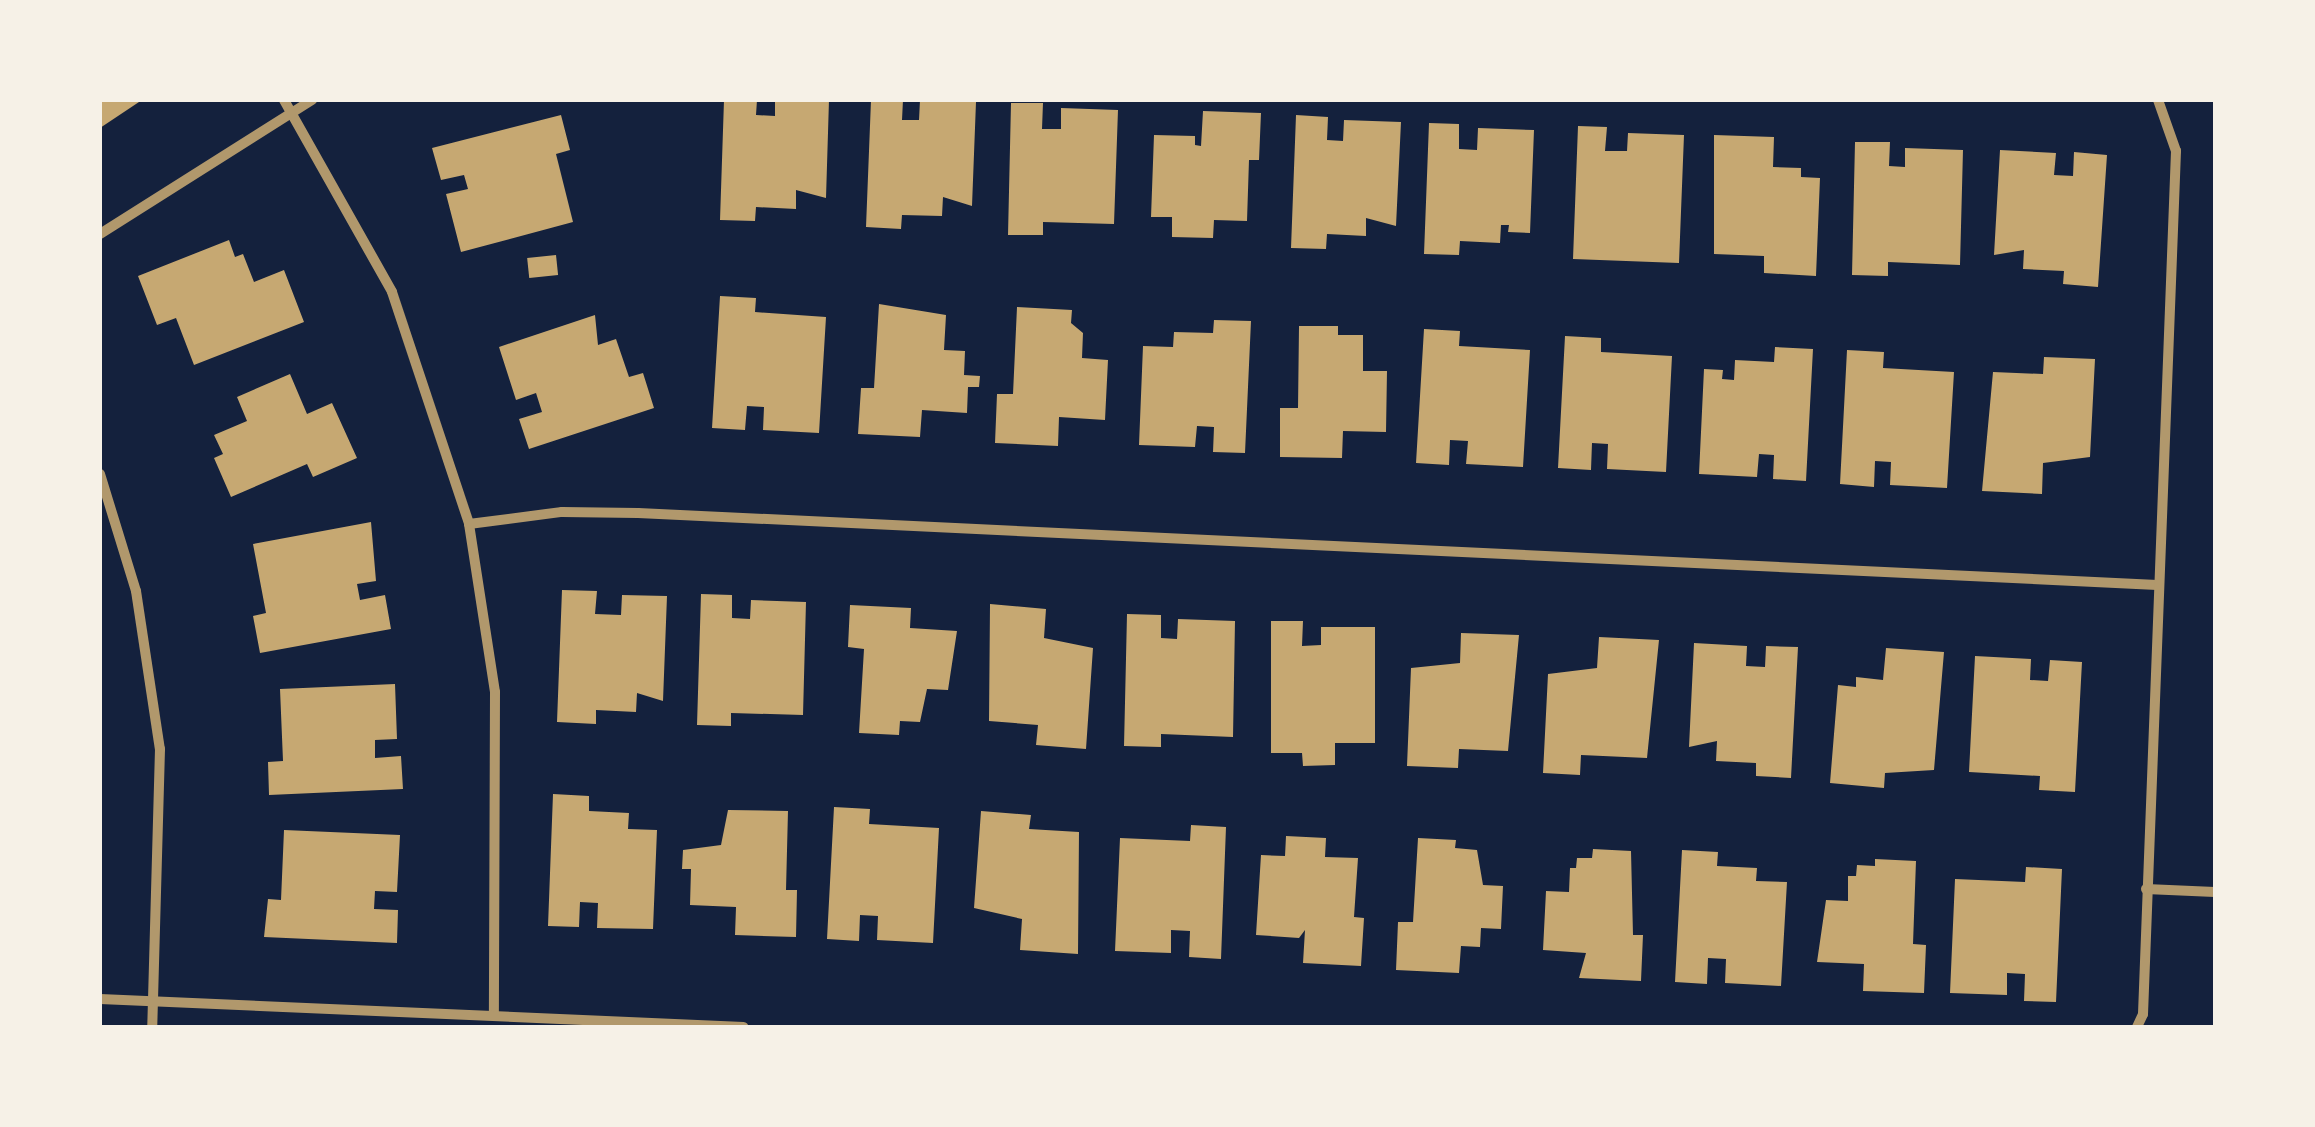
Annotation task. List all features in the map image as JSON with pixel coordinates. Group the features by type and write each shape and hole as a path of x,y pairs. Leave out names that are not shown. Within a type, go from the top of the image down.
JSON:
{"street":[{"path":"284,100 392,292 469,524 497,742 494,1015"},
{"path":"100,234 312,100"},
{"path":"2137,1027 2143,1014 2176,151 2158,100"},
{"path":"100,474 136,591 160,749 152,1027"},
{"path":"469,524 562,512 638,512 2157,585"},
{"path":"2146,890 2215,892"},
{"path":"100,999 744,1027"}],"building":[{"path":"100,100 142,100 100,128"},
{"path":"724,100 757,100 756,115 775,116 775,100 829,100 826,198 796,190 796,209 756,207 755,221 720,220"},
{"path":"871,100 903,100 902,120 919,120 920,100 976,102 972,206 943,197 942,216 902,215 901,229 866,227"},
{"path":"1011,103 1043,103 1042,129 1061,129 1061,108 1118,110 1114,224 1043,222 1043,235 1008,235"},
{"path":"1203,111 1261,113 1259,160 1249,160 1247,221 1214,220 1213,238 1172,237 1172,217 1151,217 1154,135 1195,136 1195,145 1201,146"},
{"path":"561,115 570,150 556,154 573,222 461,252 446,194 468,189 464,175 441,180 432,148"},
{"path":"1296,115 1328,117 1327,140 1343,141 1344,120 1401,122 1396,226 1366,218 1366,236 1327,234 1326,249 1291,248"},
{"path":"1429,123 1459,124 1459,149 1477,150 1478,128 1534,130 1530,233 1508,232 1509,225 1501,225 1500,243 1460,241 1459,255 1424,254"},
{"path":"1578,126 1607,127 1605,151 1627,151 1628,133 1684,135 1679,263 1573,259"},
{"path":"1714,135 1774,137 1773,167 1801,168 1801,177 1820,178 1816,276 1764,273 1764,256 1714,254"},
{"path":"1855,142 1890,142 1889,166 1905,167 1905,148 1963,150 1960,265 1888,262 1888,276 1852,275"},
{"path":"2000,150 2056,153 2054,175 2073,176 2074,152 2107,155 2098,287 2063,284 2064,271 2023,269 2024,250 1994,255"},
{"path":"229,240 235,257 243,254 254,282 284,270 304,322 194,365 176,318 157,325 138,276"},
{"path":"556,255 558,275 529,278 527,258"},
{"path":"720,296 756,298 755,312 826,317 819,433 763,430 764,407 747,406 745,430 712,428"},
{"path":"879,304 946,315 944,350 965,351 964,375 980,376 979,387 968,387 967,413 922,410 920,437 858,434 861,388 874,388"},
{"path":"1017,307 1072,310 1071,323 1083,333 1082,358 1108,360 1105,420 1059,417 1058,446 995,443 997,394 1013,394"},
{"path":"595,315 598,345 616,339 629,377 643,373 654,408 529,449 519,419 542,412 536,393 516,400 499,347"},
{"path":"1214,320 1251,321 1245,453 1213,452 1214,427 1197,426 1195,447 1139,445 1143,346 1173,347 1174,332 1213,333"},
{"path":"1299,326 1338,326 1338,335 1363,335 1363,371 1387,371 1386,432 1343,431 1342,458 1280,457 1280,408 1298,408"},
{"path":"1424,329 1460,331 1459,346 1530,350 1523,467 1466,464 1468,441 1450,440 1449,465 1416,463"},
{"path":"1565,336 1601,338 1601,352 1672,356 1666,472 1607,469 1608,444 1592,443 1591,470 1558,468"},
{"path":"1775,347 1813,349 1806,481 1773,479 1774,455 1759,454 1757,477 1699,474 1704,369 1723,370 1722,379 1734,380 1735,360 1774,362"},
{"path":"1847,350 1884,352 1883,368 1954,372 1947,488 1890,485 1891,462 1875,461 1874,487 1840,484"},
{"path":"2044,357 2095,359 2090,457 2043,463 2042,494 1982,491 1993,372 2043,374"},
{"path":"290,374 307,414 332,403 357,458 313,477 307,464 231,497 214,458 223,454 214,435 247,421 237,397"},
{"path":"371,522 376,581 357,584 360,600 385,595 391,629 260,653 253,616 266,613 253,544"},
{"path":"562,590 597,591 595,614 621,615 622,595 667,596 663,701 637,693 636,712 596,710 596,724 557,722"},
{"path":"701,594 732,595 732,618 750,619 751,600 806,602 803,715 731,713 731,726 697,725"},
{"path":"990,604 1046,609 1044,638 1093,648 1086,749 1036,745 1038,725 989,721"},
{"path":"850,605 911,608 910,628 957,631 948,690 927,689 920,722 900,721 899,735 859,733 864,649 848,647"},
{"path":"1127,614 1161,615 1161,638 1177,639 1178,619 1235,621 1233,737 1161,734 1161,747 1124,746"},
{"path":"1271,621 1303,621 1302,646 1321,645 1321,627 1375,627 1375,743 1335,743 1335,765 1303,766 1302,753 1271,753"},
{"path":"1461,633 1519,635 1508,751 1459,749 1458,768 1407,766 1411,668 1460,663"},
{"path":"1599,637 1659,640 1647,758 1581,755 1580,775 1543,773 1548,674 1597,668"},
{"path":"1694,643 1747,646 1746,666 1765,667 1766,646 1798,647 1791,778 1756,776 1756,763 1716,761 1717,741 1689,747"},
{"path":"1886,648 1944,652 1934,770 1885,773 1884,788 1830,783 1838,685 1856,687 1856,677 1883,680"},
{"path":"1975,656 2031,659 2030,680 2048,681 2050,660 2082,662 2075,792 2039,790 2040,776 1969,772"},
{"path":"395,684 397,739 375,740 375,758 401,756 403,789 269,795 268,762 283,761 280,689"},
{"path":"553,794 589,796 589,811 629,813 628,829 657,830 653,929 597,928 598,903 580,902 579,927 548,926"},
{"path":"834,807 870,809 869,824 939,828 933,943 877,940 878,916 860,915 859,941 827,939"},
{"path":"728,810 788,811 786,890 797,890 796,937 735,935 736,907 690,905 691,869 682,869 683,850 721,845"},
{"path":"981,811 1031,815 1029,829 1079,832 1078,954 1020,950 1022,919 974,908"},
{"path":"1191,825 1226,827 1221,959 1189,957 1190,931 1171,930 1171,953 1115,951 1120,838 1190,841"},
{"path":"284,830 400,835 397,892 375,891 374,909 398,910 397,943 264,937 268,899 281,900"},
{"path":"1286,836 1326,838 1325,857 1358,858 1354,917 1364,918 1361,966 1303,963 1305,930 1299,938 1256,935 1261,855 1285,856"},
{"path":"1418,838 1456,840 1455,848 1477,850 1483,885 1503,886 1501,929 1481,928 1480,947 1461,946 1459,973 1396,970 1398,922 1413,922"},
{"path":"1593,849 1631,851 1633,935 1643,935 1641,981 1579,978 1586,953 1543,950 1546,891 1569,892 1570,868 1576,868 1577,858 1592,858"},
{"path":"1682,850 1718,852 1717,866 1757,868 1756,881 1787,882 1781,986 1725,983 1726,959 1708,958 1707,984 1675,982"},
{"path":"1875,859 1916,861 1913,944 1926,945 1924,993 1863,991 1864,964 1817,962 1826,900 1848,901 1848,876 1856,876 1857,865 1875,866"},
{"path":"2026,867 2062,869 2056,1002 2024,1001 2025,974 2007,973 2007,995 1950,993 1955,879 2025,882"}]}
